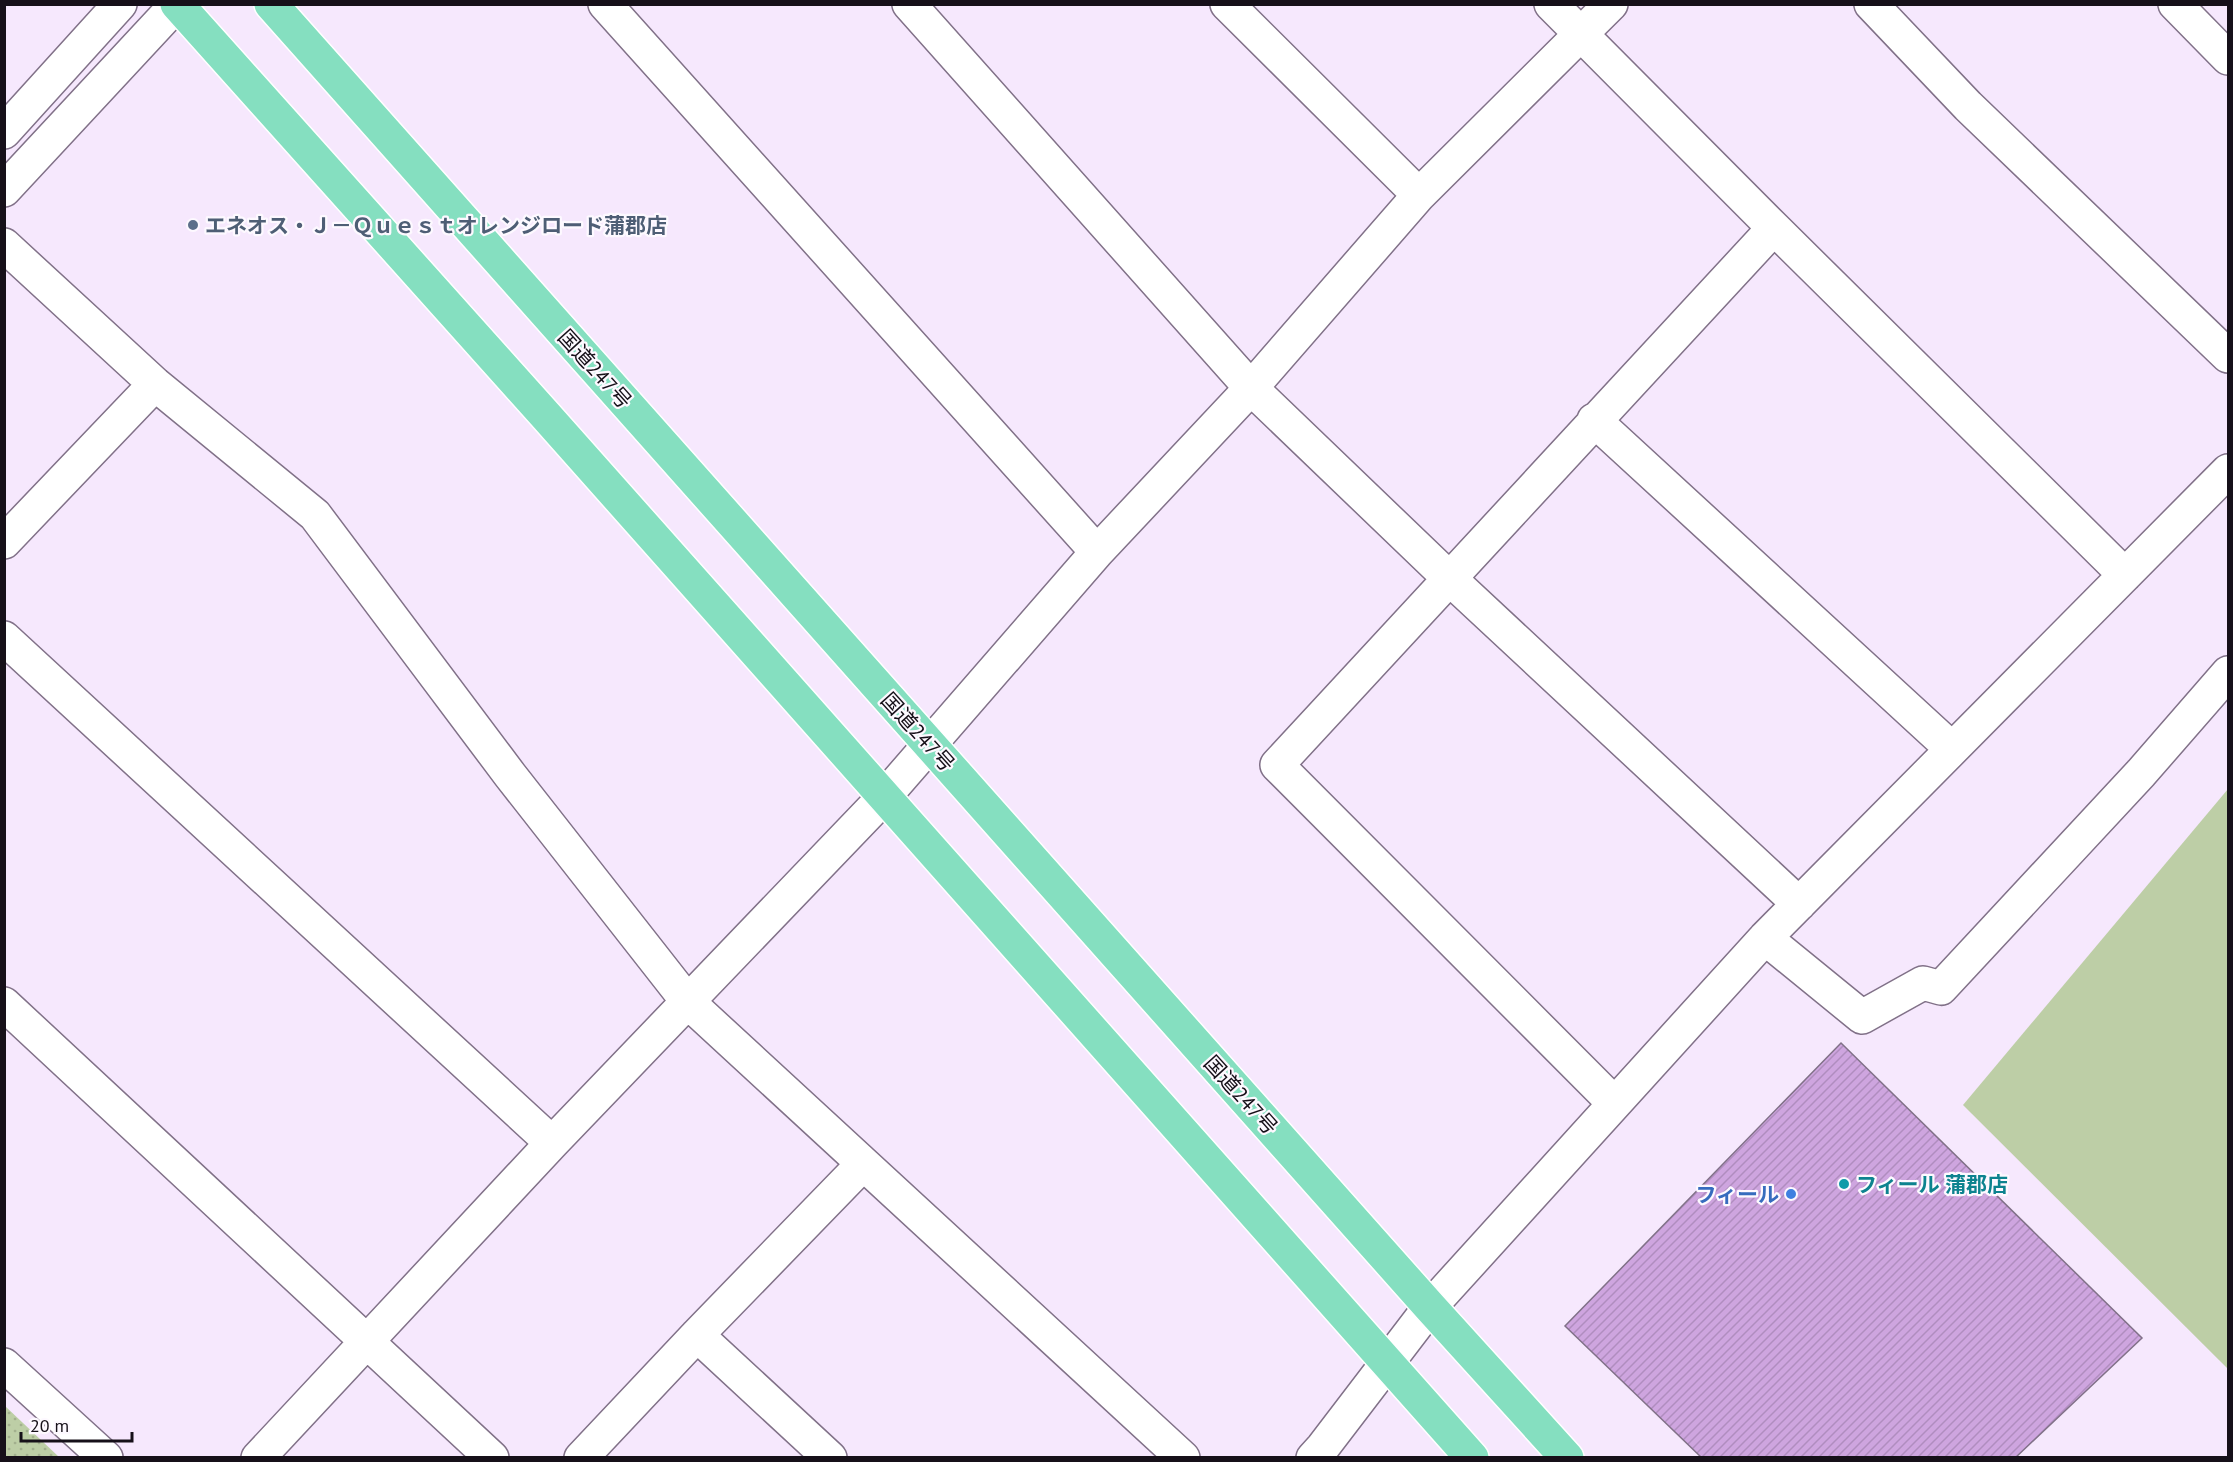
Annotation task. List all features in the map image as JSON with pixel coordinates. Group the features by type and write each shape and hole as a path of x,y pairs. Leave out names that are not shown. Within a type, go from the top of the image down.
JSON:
{"highway":[{"name":"国道247号","path":"271,4 1567,1458"},
{"path":"177,5 885,796 1472,1458"}],"street":[{"path":"4,132 120,4"},
{"path":"605,4 1097,552"},
{"path":"909,4 1251,388 1449,578 1799,904"},
{"path":"1227,4 1419,195"},
{"path":"1551,4 2125,575"},
{"path":"258,1458 552,1143 885,796 1097,552 1251,388 1419,195 1611,4"},
{"path":"1871,4 1968,106 2229,356"},
{"path":"2175,4 2229,58"},
{"path":"4,190 177,5"},
{"path":"1614,1102 1277,765 1774,228"},
{"path":"4,245 155,384 315,515 510,775 688,1002 1183,1458"},
{"path":"4,542 155,384"},
{"path":"1594,420 1952,749"},
{"path":"1322,1454 1386,1363 1430,1307 1765,938 2229,471"},
{"path":"4,638 552,1143"},
{"path":"1765,938 1862,1017 1923,983 1941,988 2141,773 2229,673"},
{"path":"4,1004 492,1458"},
{"path":"581,1458 863,1164"},
{"path":"697,1335 830,1458"},
{"path":"4,1365 106,1458"}],"green space":[{"path":"2228,789 2228,1369 1963,1105"},
{"path":"5,1406 59,1457 5,1457"}],"building":[{"name":"フィール 蒲郡店","path":"1841,1043 2142,1338 2015,1458 1702,1458 1565,1326"}],"place":[{"name":"エネオス・Ｊ－Ｑｕｅｓｔオレンジロード蒲郡店","path":"193,225"},
{"name":"フィール 蒲郡店","path":"1844,1184"},
{"name":"フィール","path":"1791,1194"}]}
